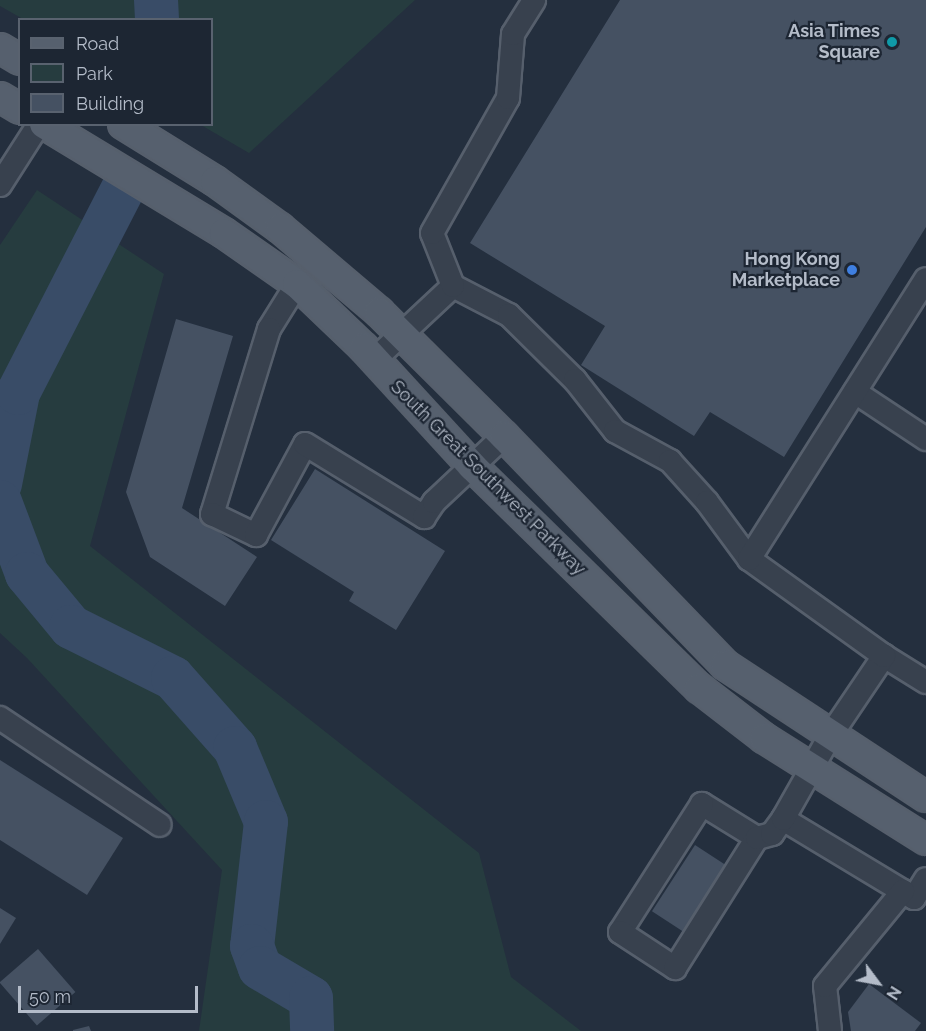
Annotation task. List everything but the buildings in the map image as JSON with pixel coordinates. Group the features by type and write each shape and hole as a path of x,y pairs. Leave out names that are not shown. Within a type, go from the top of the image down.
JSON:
{"main road":[{"path":"0,48 18,59"},
{"path":"0,98 18,108"},
{"name":"South Great Southwest Parkway","path":"47,126 224,233 297,284 374,360 472,466 699,688 764,738 926,840"},
{"path":"126,126 215,181 280,228 379,312 504,436 725,665 926,797"}],"lane":[{"path":"534,0 513,34 508,98 432,233 453,286 508,315 575,380 615,431 670,461 706,502 749,559 884,656 926,682"},
{"path":"0,184 38,126"},
{"path":"749,559 926,279"},
{"path":"297,284 269,329 213,514 256,535 305,444 424,518 434,502 504,436"},
{"path":"374,360 453,286"},
{"path":"855,392 926,439"},
{"path":"757,838 702,804 620,932 675,968 757,838 772,834 783,819 830,736 884,656"},
{"path":"0,718 160,825"},
{"path":"783,819 914,899"},
{"path":"830,1031 825,986 914,899 926,879"}],"green space":[{"path":"0,0 415,0 249,153 203,126 213,126 213,18 21,18 0,6"},
{"path":"37,190 164,274 90,546 479,853 511,977 581,1031 199,1031 222,870 27,658 0,633 0,245"}],"waterway":[{"path":"156,0 157,18"},
{"path":"0,484 18,393 123,189"},
{"path":"0,502 27,574 71,627 173,678 235,748 266,822 252,946 260,968 311,998 312,1031"}],"place":[{"name":"Asia Times Square","path":"892,42"},
{"name":"Hong Kong Marketplace","path":"852,270"}]}
